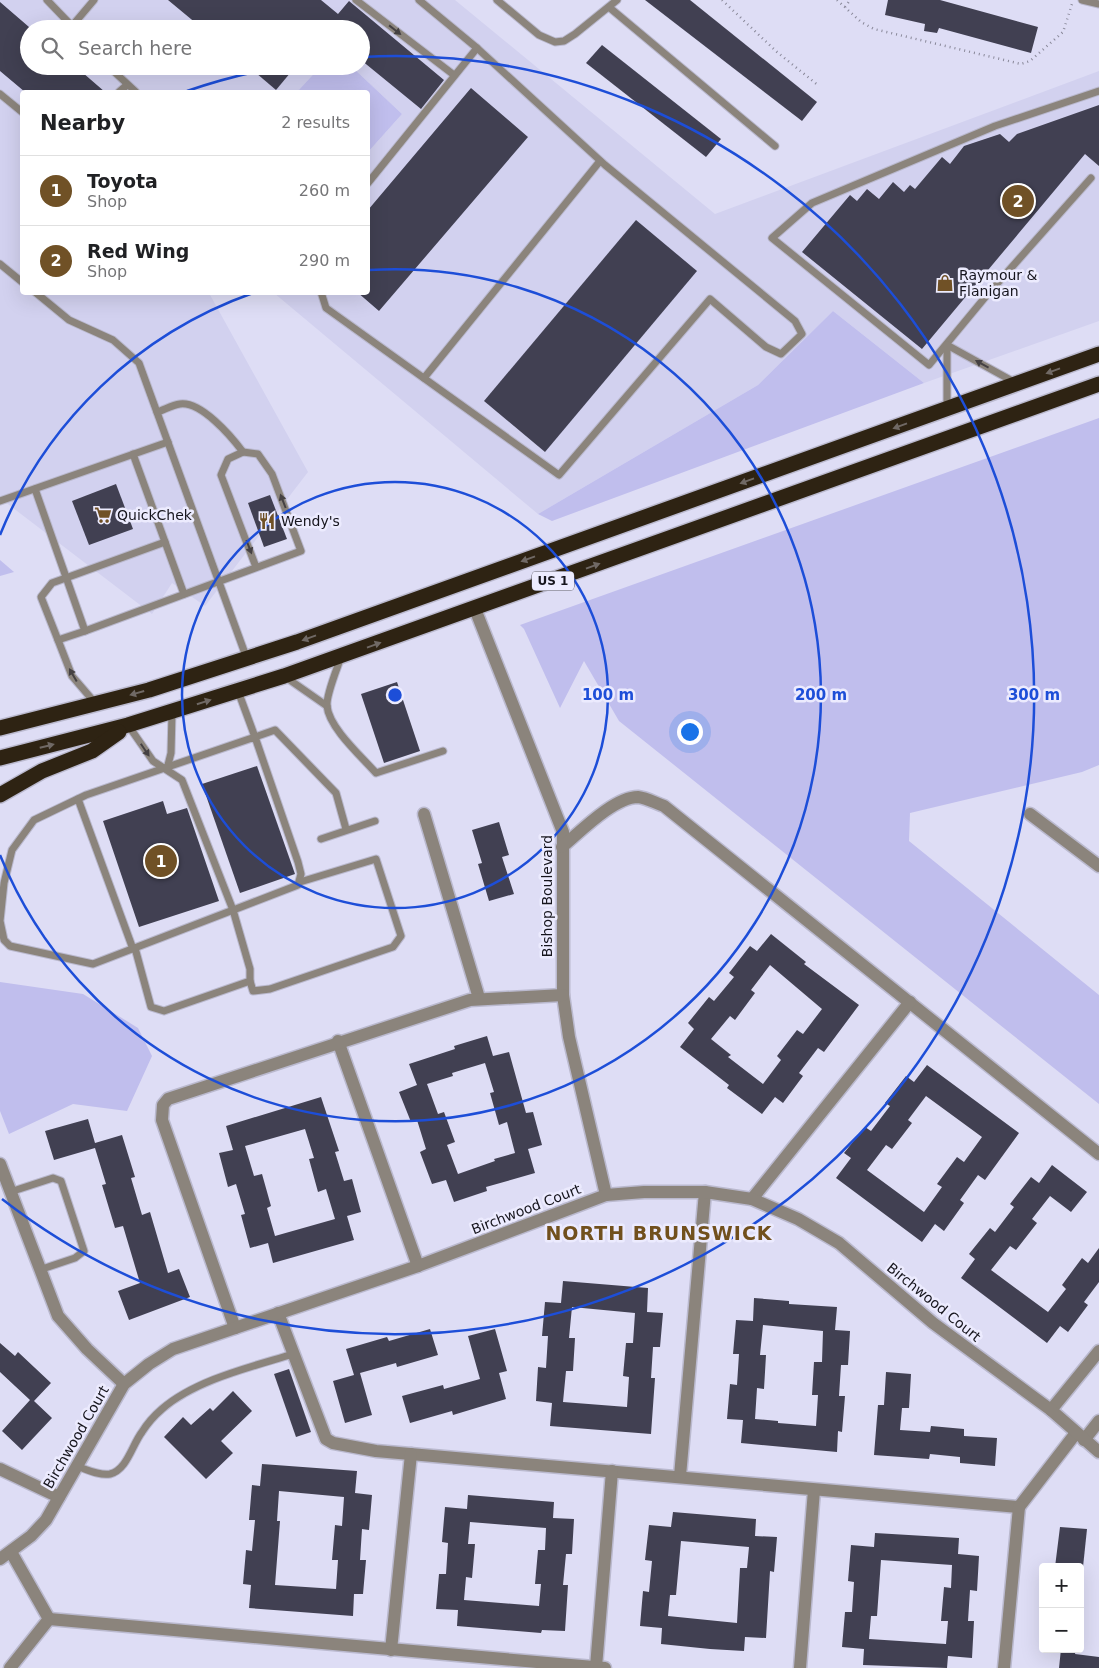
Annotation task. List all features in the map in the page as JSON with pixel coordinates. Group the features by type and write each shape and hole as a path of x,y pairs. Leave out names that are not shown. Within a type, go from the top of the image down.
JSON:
{"highway":[{"name":"US 1","path":"0,728 96,704 247,659 1099,354"},
{"name":"US 1","path":"0,758 128,725 284,676 1099,384"},
{"path":"0,721 51,716"},
{"path":"0,795 42,771 92,751 128,725"}],"street":[{"name":"Bishop Boulevard","path":"475,609 563,832 563,996 570,1037 606,1195"},
{"path":"562,847 614,805 632,798 646,798 674,814 1099,1154"},
{"path":"424,814 480,998"},
{"path":"1030,814 1099,866"},
{"path":"235,1328 162,1120 163,1106 168,1099 338,1041 480,998 563,996"},
{"path":"752,1199 910,1002"},
{"path":"338,1041 418,1266"},
{"path":"0,1164 58,1316 87,1349 124,1384"},
{"name":"Birchwood Court","path":"0,1560 31,1536 46,1520 124,1384 149,1364 173,1349 418,1266 606,1195 644,1192 705,1192 752,1199 798,1218 839,1243 933,1323 1051,1410 1099,1452"},
{"path":"680,1476 705,1192"},
{"path":"278,1313 326,1439 332,1443 376,1451 1019,1507"},
{"path":"1051,1410 1099,1351"},
{"path":"1004,1668 1019,1507 1080,1436 1099,1422"},
{"path":"391,1650 411,1454"},
{"path":"0,1469 59,1497"},
{"path":"49,1619 601,1668 612,1471"},
{"path":"800,1668 814,1490"},
{"path":"12,1552 49,1619"},
{"path":"10,1668 49,1619"}],"lane":[{"path":"46,0 66,20"},
{"path":"78,20 94,0"},
{"path":"356,0 454,75"},
{"path":"322,295 326,308 559,475 710,299 766,347 781,354 802,334 795,321 600,161 477,48 419,0"},
{"path":"497,0 539,35 555,42 570,38 610,8 617,0"},
{"path":"1082,0 1099,4"},
{"path":"610,8 774,146"},
{"path":"370,180 477,48"},
{"path":"117,75 133,90"},
{"path":"121,90 127,85"},
{"path":"1091,178 987,295 929,365 772,238 812,203 995,126 1099,91"},
{"path":"0,94 20,110"},
{"path":"424,378 600,161"},
{"path":"1,266 20,280"},
{"path":"39,295 70,320 113,340 139,363 247,659"},
{"path":"946,345 1017,384"},
{"path":"946,345 946,409"},
{"path":"158,412 180,404 194,406 231,435 243,452"},
{"path":"0,501 168,442"},
{"path":"58,640 302,551 272,474 258,454 243,452 228,460 221,475 256,567"},
{"path":"133,454 184,594"},
{"path":"35,489 85,631"},
{"path":"96,704 72,676 41,597 52,583 165,542"},
{"path":"341,656 327,706 332,721 350,745 376,773 443,751"},
{"path":"284,676 327,706"},
{"path":"238,691 298,862 300,882"},
{"path":"167,769 171,753 172,712"},
{"path":"128,725 153,761 167,769 182,780 233,910 250,968 250,981 253,991 270,989 393,947 401,936 376,858 300,882 298,886 233,910 93,964 10,946 4,940 0,921 0,902 12,850 34,820 86,795 140,776 167,769 275,730 336,793 346,829"},
{"path":"78,799 134,949 151,1007 164,1011 250,981"},
{"path":"321,839 346,829 375,821"},
{"path":"10,1192 53,1178 61,1181 68,1197 84,1251 75,1258 39,1270"},
{"path":"76,1466 96,1473 110,1474 123,1465 142,1432 162,1409 188,1392 227,1375 293,1354"}],"path":[{"path":"722,0 777,52 819,86"},
{"path":"837,0 862,22 874,29 1021,64 1030,61 1063,32 1072,0"},
{"path":"845,7 850,0"}],"shaded area":[{"path":"0,0 455,0 715,214 1099,71 1099,321 924,383 833,311 758,385 538,514 276,295 370,295 370,150 402,114 361,75 370,75 370,20 20,20 20,75 313,75 299,90 20,90 20,295 210,295 308,472 205,606 172,583 152,614 0,498"},
{"path":"313,75 361,75 402,114 370,150 370,90 299,90"},
{"path":"833,311 924,383 552,521 538,514 758,385"},
{"path":"1099,418 1099,765 1082,772 910,813 909,841 1099,995 1099,1104 619,721 584,661 560,708 524,629 520,625"},
{"path":"0,560 14,572 0,576"},
{"path":"0,982 83,994 138,1028 152,1056 127,1111 73,1104 9,1134 0,1111"}],"building":[{"path":"168,0 321,0 338,14 349,1 444,80 421,109 370,67 370,20 192,20"},
{"path":"645,0 690,0 817,102 802,121"},
{"path":"888,0 940,0 1038,27 1031,53 939,28 937,33 924,31 925,24 885,15"},
{"path":"0,2 21,20 20,75 85,75 103,90 23,90 0,71"},
{"path":"602,45 721,139 706,157 586,63"},
{"path":"258,75 288,75 276,90"},
{"path":"471,88 528,137 379,311 360,295 370,295 370,208"},
{"path":"1099,105 1099,166 1085,154 922,349 802,252 850,195 857,201 867,189 879,199 893,182 904,192 910,185 915,189 942,157 950,164 964,146 1000,134 1009,142 1017,134"},
{"path":"636,220 697,271 545,452 484,401"},
{"name":"QuickChek","path":"116,484 133,529 89,545 72,501"},
{"name":"Wendy's","path":"270,495 287,539 264,547 248,503"},
{"path":"397,682 420,751 384,763 361,694"},
{"path":"257,766 295,874 240,893 202,784"},
{"path":"163,801 167,814 187,808 219,901 139,927 103,821"},
{"path":"499,822 509,855 502,857 514,894 489,901 478,864 482,863 472,830"},
{"path":"771,934 806,962 804,964 859,1005 824,1052 818,1048 799,1073 803,1076 783,1103 775,1097 762,1114 727,1088 729,1085 680,1047 694,1029 688,1023 709,997 714,1001 734,977 729,973 750,946 757,951","holes":["770,965 822,1009 803,1034 797,1030 777,1056 781,1060 763,1084 728,1057 731,1055 711,1039 730,1016 735,1020 755,993 751,990"]},
{"path":"487,1036 493,1056 509,1052 526,1113 533,1112 542,1145 528,1149 535,1173 486,1187 487,1191 454,1202 446,1180 432,1184 420,1152 426,1149 417,1120 411,1122 399,1092 417,1085 409,1064 455,1049 454,1046","holes":["485,1063 494,1092 490,1093 499,1125 507,1122 515,1153 494,1159 495,1161 458,1174 447,1145 455,1142 444,1112 438,1114 427,1084 453,1076 452,1073"]},
{"path":"927,1065 1019,1133 985,1180 978,1175 960,1200 964,1203 944,1231 935,1224 922,1242 836,1178 851,1158 844,1153 865,1127 871,1131 890,1106 885,1103 906,1076 914,1082","holes":["926,1096 982,1137 964,1162 957,1157 937,1184 942,1187 924,1212 867,1170 886,1145 892,1149 912,1123 908,1120"]},
{"path":"321,1097 339,1151 335,1152 344,1181 352,1179 361,1212 347,1216 354,1240 273,1263 268,1243 250,1248 241,1215 245,1214 236,1184 228,1187 219,1153 233,1150 226,1126","holes":["305,1129 314,1158 309,1159 318,1192 326,1189 335,1219 275,1236 267,1208 271,1206 262,1174 254,1176 245,1146"]},
{"path":"88,1119 95,1143 122,1135 135,1177 131,1178 142,1215 150,1212 168,1273 179,1269 190,1297 129,1320 118,1291 140,1283 123,1226 115,1228 102,1185 106,1184 95,1148 54,1160 45,1131"},
{"path":"1052,1165 1087,1192 1071,1212 1050,1196 1032,1219 1037,1223 1016,1250 1010,1246 991,1270 1048,1312 1066,1289 1062,1285 1082,1258 1088,1263 1099,1248 1099,1282 1084,1302 1088,1305 1068,1332 1060,1326 1047,1343 961,1278 975,1259 969,1254 990,1228 995,1232 1014,1207 1010,1204 1031,1177 1039,1183"},
{"path":"563,1281 648,1288 647,1312 663,1313 660,1347 653,1347 651,1378 655,1378 651,1434 550,1426 552,1403 536,1401 538,1367 546,1368 548,1336 542,1336 545,1302 561,1303","holes":["572,1307 635,1313 633,1343 626,1343 623,1376 629,1377 627,1407 563,1402 566,1371 573,1371 575,1338 569,1338"]},
{"path":"754,1298 789,1301 789,1304 837,1307 835,1330 850,1331 848,1365 841,1365 839,1396 845,1396 842,1432 838,1431 837,1452 741,1443 743,1420 727,1419 730,1384 737,1385 739,1354 733,1354 736,1320 753,1321","holes":["763,1325 823,1331 822,1362 814,1362 812,1395 818,1395 816,1426 755,1419 757,1388 764,1389 766,1355 760,1355"]},
{"path":"430,1329 438,1355 397,1367 396,1363 360,1373 372,1415 345,1423 333,1381 354,1375 346,1349 387,1337 389,1341"},
{"path":"495,1329 507,1371 499,1373 506,1399 453,1415 452,1411 410,1423 402,1396 443,1385 444,1389 480,1379 468,1336"},
{"path":"0,1343 15,1356 18,1352 51,1383 34,1401 52,1418 22,1450 2,1431 30,1400 0,1372"},
{"path":"289,1369 311,1432 296,1437 274,1374"},
{"path":"886,1372 911,1374 909,1408 902,1408 900,1430 930,1432 931,1426 964,1429 964,1436 997,1438 995,1466 960,1463 960,1457 930,1454 929,1459 874,1455 878,1405 884,1405"},
{"path":"233,1391 252,1411 221,1441 233,1453 206,1479 164,1437 183,1417 191,1425 210,1408 213,1411"},
{"path":"262,1464 357,1471 355,1493 372,1495 369,1530 362,1529 360,1560 366,1560 363,1594 354,1594 353,1616 249,1608 251,1585 243,1584 246,1550 252,1551 255,1520 249,1520 252,1485 260,1486","holes":["279,1491 344,1497 342,1526 335,1525 332,1560 338,1560 336,1589 275,1585 280,1521 277,1521"]},
{"path":"468,1495 554,1502 553,1518 574,1519 572,1554 566,1554 563,1585 568,1585 565,1631 542,1630 541,1633 457,1626 458,1610 436,1609 439,1574 446,1574 448,1543 442,1542 445,1507 467,1509","holes":["470,1522 546,1528 545,1550 538,1550 535,1584 541,1584 539,1606 464,1600 466,1577 472,1578 475,1544 468,1544"]},
{"path":"673,1512 756,1519 755,1536 777,1537 774,1572 770,1571 766,1638 745,1637 744,1651 710,1649 661,1644 662,1628 640,1626 643,1591 649,1592 652,1561 645,1560 649,1525 671,1527","holes":["681,1541 749,1547 747,1568 740,1568 737,1623 668,1616 670,1595 676,1595"]},
{"path":"1060,1527 1087,1529 1083,1563 1056,1563"},
{"path":"875,1533 959,1538 958,1554 979,1556 977,1591 970,1590 968,1621 974,1621 972,1658 948,1656 947,1668 863,1665 864,1649 842,1647 845,1612 852,1612 854,1582 848,1581 851,1545 874,1547","holes":["881,1560 952,1565 951,1588 944,1587 941,1621 948,1621 946,1644 869,1639 871,1616 877,1616"]},
{"path":"1061,1653 1075,1653 1099,1657 1099,1668 1059,1668"}],"place":[{"name":"Red Wing","path":"1018,201"},
{"name":"Raymour & Flanigan","path":"945,283"},
{"name":"QuickChek","path":"103,515"},
{"name":"Wendy's","path":"267,521"},
{"name":"Toyota","path":"161,861"}],"district":[{"name":"NORTH BRUNSWICK","path":"659,1233"}]}
